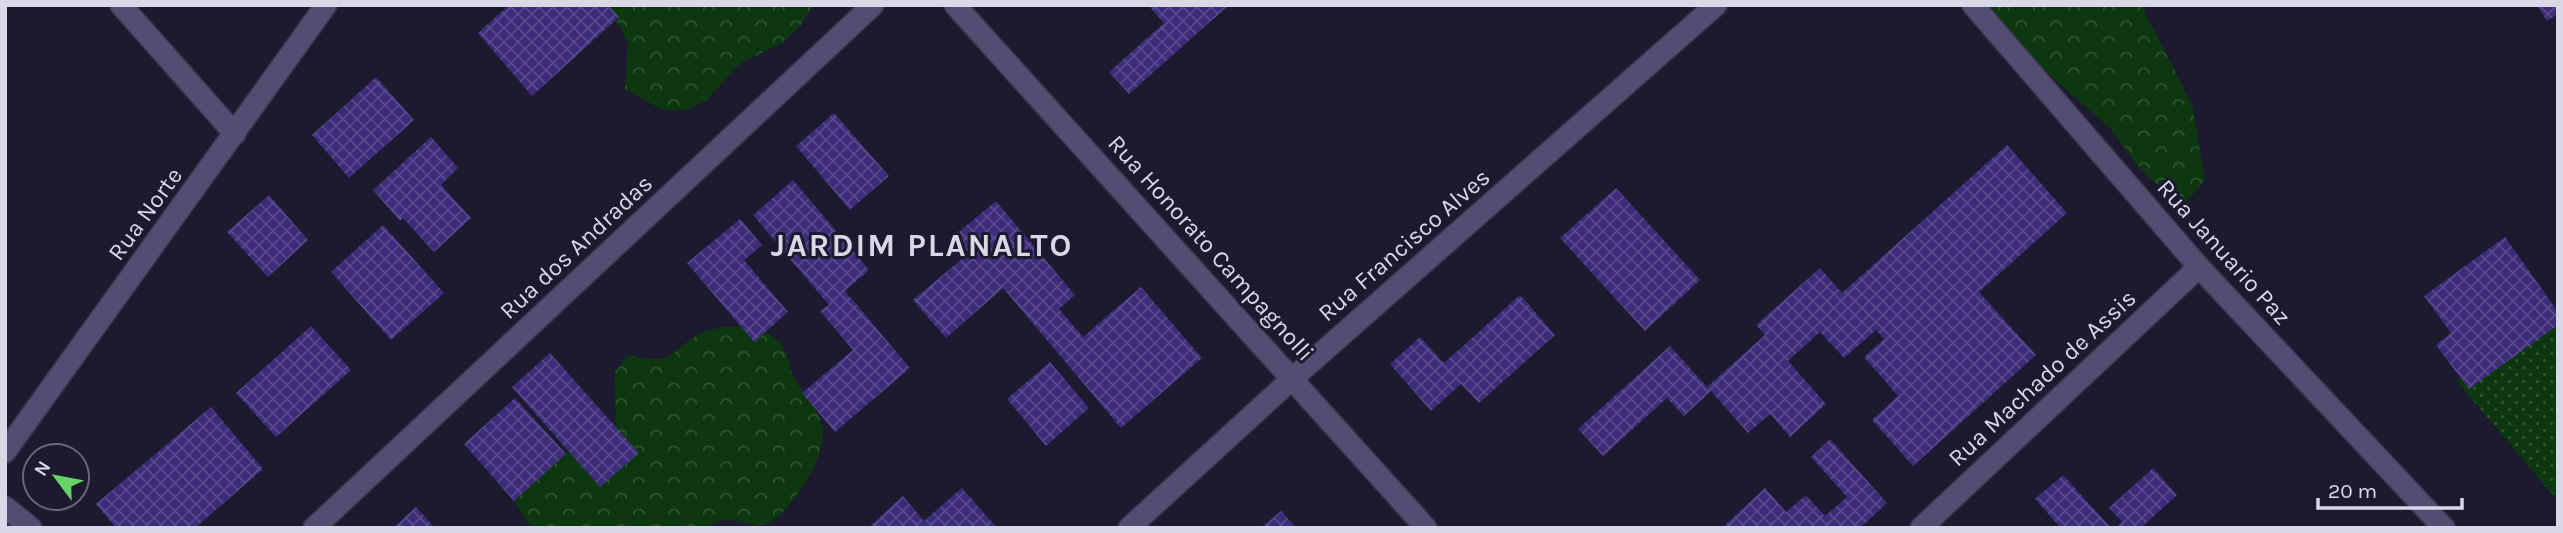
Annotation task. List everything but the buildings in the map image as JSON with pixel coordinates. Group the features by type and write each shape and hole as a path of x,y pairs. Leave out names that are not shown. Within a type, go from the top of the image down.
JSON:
{"street":[{"path":"121,5 235,134"},
{"name":"Rua Norte","path":"5,452 326,5"},
{"name":"Rua dos Andradas","path":"314,528 873,5"},
{"name":"Rua Honorato Campagnolli","path":"956,5 1426,528"},
{"name":"Rua Francisco Alves","path":"1129,528 1293,378 1716,5"},
{"name":"Rua Januario Paz","path":"1973,5 2199,267 2444,528"},
{"name":"Rua Machado de Assis","path":"1921,528 2199,267"},
{"path":"5,507 32,528"}],"green space":[{"path":"594,5 813,5 800,26 782,43 739,64 707,100 686,110 663,110 625,89 628,44 619,24"},
{"path":"1980,5 2146,5 2144,11 2192,104 2205,180 2181,208 2138,166 2109,127 1982,15"},
{"path":"2558,322 2558,501 2456,380"},
{"path":"723,327 751,328 775,338 786,354 795,380 814,407 822,425 823,436 815,463 800,491 781,514 762,525 728,520 706,528 534,528 514,501 528,482 568,450 616,441 615,372 629,355 655,359 670,356 701,333"}],"district":[{"name":"JARDIM PLANALTO","path":"922,245"}]}
